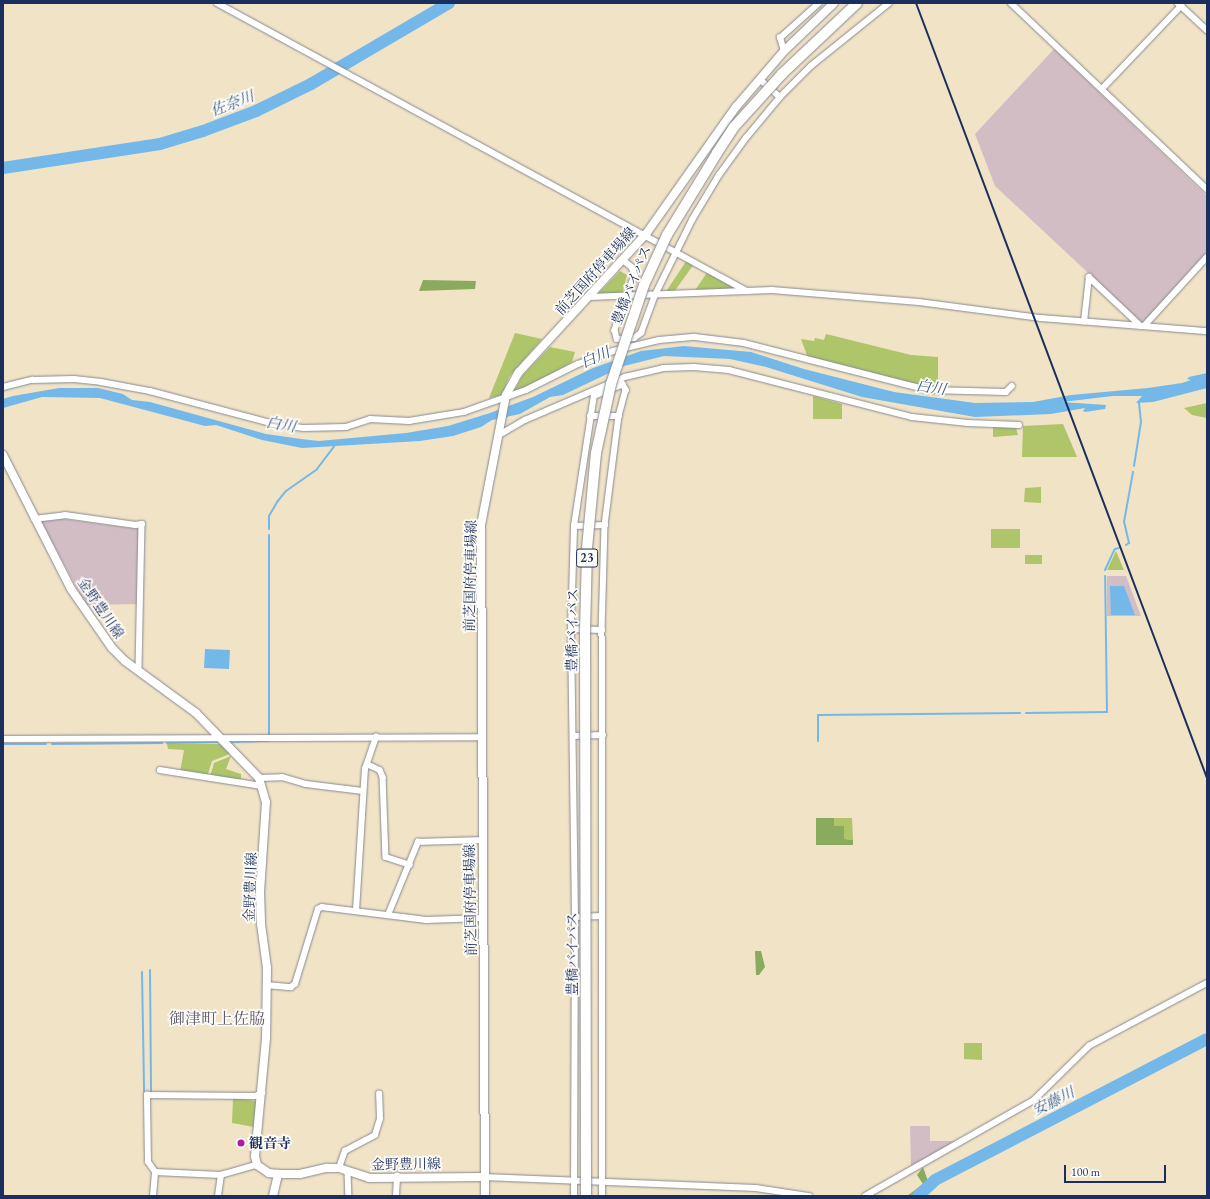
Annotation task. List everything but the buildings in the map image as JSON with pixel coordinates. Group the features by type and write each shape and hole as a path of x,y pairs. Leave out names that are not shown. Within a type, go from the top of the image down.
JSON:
{"highway":[{"name":"豊橋バイパス","path":"581,1196 580,633 583,546 592,451 607,381 640,283 662,233 696,176 733,123 776,71 850,3"},
{"name":"豊橋バイパス","path":"586,1196 585,632 587,556 596,453 611,384 644,285 667,235 717,153 734,127 782,74 857,3"}],"main road":[{"name":"前芝国府停車場線","path":"484,1177 481,525 506,396 519,372 589,298 646,234 707,144 760,79 784,52 834,3"},
{"name":"金野豊川線","path":"3,455 34,518 90,620 112,648 139,671 196,713 223,738 260,782 266,802 260,918 266,985 262,1093 255,1156 257,1165 269,1173 278,1174 339,1168 369,1178 397,1176 484,1177"},
{"path":"273,1196 278,1174"},
{"path":"484,1177 485,1196"}],"street":[{"path":"217,3 646,234 747,291"},
{"path":"784,52 780,38 819,3"},
{"path":"623,260 632,267 635,275 615,330 617,339 634,338 641,333 655,295 676,252 719,175 780,98 811,66 889,3"},
{"path":"1010,3 1207,189"},
{"path":"1102,89 1179,5 1207,30"},
{"path":"760,79 780,98"},
{"path":"1142,326 1207,257"},
{"path":"1084,322 1089,277 1142,326"},
{"path":"589,298 772,290 919,302 1084,322 1207,331"},
{"path":"3,387 32,380 57,379 101,382 150,391 275,424 304,428 346,427 370,419 408,421 464,412 526,390 578,364 613,351 659,340 695,338 744,343 929,390 1006,392 1012,386"},
{"path":"500,432 625,377 663,368 694,367 729,370 912,417 954,422 1019,425"},
{"path":"574,1196 575,917 571,629 574,526 594,396 623,384 626,390 619,416 605,525 602,630 603,1196"},
{"path":"590,416 619,416"},
{"path":"34,518 65,515 135,525 142,524 139,671"},
{"path":"574,526 605,525"},
{"path":"571,629 602,630"},
{"path":"573,736 603,735"},
{"path":"356,911 363,791 367,764 376,737"},
{"path":"3,739 482,737"},
{"path":"367,764 380,770 383,777 386,857 410,865"},
{"path":"160,770 260,782 282,778 306,784 363,791"},
{"path":"388,915 410,865 418,842 482,840"},
{"path":"266,985 291,987 295,984 318,909 322,907 426,920 484,918"},
{"path":"575,917 602,916"},
{"path":"865,1196 1034,1100 1089,1046 1207,983"},
{"path":"153,1196 155,1172 148,1162 147,1095 255,1096 262,1093"},
{"path":"339,1168 344,1150 375,1135 380,1119 379,1094"},
{"path":"155,1172 221,1175 257,1165"},
{"path":"348,1172 349,1196"},
{"path":"218,1196 221,1175"},
{"path":"396,1196 397,1176"},
{"path":"484,1177 756,1188 809,1196"}],"shaded area":[{"path":"1054,49 1207,196 1207,253 1143,324 995,186 975,134"},
{"path":"56,518 138,529 139,604 86,605 41,521"},
{"path":"1107,576 1126,576 1141,616 1107,616"},
{"path":"910,1126 930,1126 930,1141 956,1141 911,1167"}],"green space":[{"path":"687,260 694,264 674,292 665,293"},
{"path":"620,271 627,275 622,294 597,295"},
{"path":"708,271 739,289 694,292"},
{"path":"423,280 476,281 475,289 419,291"},
{"path":"515,333 542,339 509,377 502,395 489,398"},
{"path":"826,334 911,355 938,357 938,387 900,381 808,358 801,339 814,341 815,338 824,340"},
{"path":"550,347 575,352 572,362 525,389 514,391 523,375"},
{"path":"813,396 842,404 842,419 813,419"},
{"path":"1207,403 1207,418 1192,415 1184,408"},
{"path":"1063,424 1077,457 1022,457 1023,426"},
{"path":"993,426 1016,428 1018,435 993,437"},
{"path":"1041,487 1041,503 1024,502 1025,488"},
{"path":"991,529 1020,529 1020,548 991,548"},
{"path":"1116,551 1124,570 1107,570"},
{"path":"1025,555 1042,555 1042,564 1025,564"},
{"path":"167,744 223,744 232,753 212,761 207,777 180,772 184,750 168,749"},
{"path":"231,756 226,769 241,774 241,782 210,777 214,763"},
{"path":"816,818 834,818 834,826 844,826 844,839 853,840 853,845 816,845"},
{"path":"834,818 852,818 853,840 844,839 844,826 834,826"},
{"path":"755,951 761,951 765,967 759,975 756,975"},
{"path":"964,1043 982,1043 982,1060 964,1059"},
{"path":"233,1098 257,1101 254,1127 232,1123"},
{"path":"923,1167 928,1181 915,1196 907,1196 923,1184 917,1175"}],"water":[{"path":"684,346 751,352 804,369 894,392 975,403 1033,402 1071,395 1148,388 1182,383 1191,380 1187,379 1189,377 1207,373 1207,388 1153,402 1136,403 1142,396 1113,396 1062,402 1106,405 1105,409 1085,412 1083,411 1085,408 1051,414 975,417 862,397 766,367 730,359 664,356 624,366 563,395 550,397 520,414 492,420 481,427 453,436 420,441 302,448 262,440 216,425 205,426 100,398 42,397 3,408 3,399 13,396 59,388 98,388 123,394 132,400 150,402 266,434 319,441 406,433 448,426 490,413 533,397 593,368 641,351"},
{"path":"1110,586 1124,586 1135,615 1111,615"},
{"path":"205,649 230,650 229,669 204,668"}],"waterway":[{"name":"佐奈川","path":"3,168 160,144 203,131 256,111 311,84 449,3"},
{"path":"1134,466 1141,422 1139,403"},
{"path":"269,529 269,516 277,502 286,491 317,469 335,445"},
{"path":"1126,545 1129,543 1124,522 1133,472"},
{"path":"269,535 269,735"},
{"path":"1105,570 1115,549 1119,548"},
{"path":"1026,713 1107,712 1105,576"},
{"path":"818,741 818,715 1020,713"},
{"path":"232,742 269,741"},
{"path":"167,743 220,742"},
{"path":"52,744 162,743"},
{"path":"3,744 46,744"},
{"path":"150,970 151,1092"},
{"path":"142,972 144,1092"},
{"name":"安藤川","path":"918,1196 935,1180 1207,1039"}],"railway":[{"path":"916,3 1207,778"}],"place":[{"name":"観音寺","path":"241,1143"}],"district":[{"name":"御津町上佐脇","path":"217,1019"}],"water label":[{"name":"白川","path":"595,357"},
{"name":"白川","path":"931,387"},
{"name":"白川","path":"281,424"}]}
